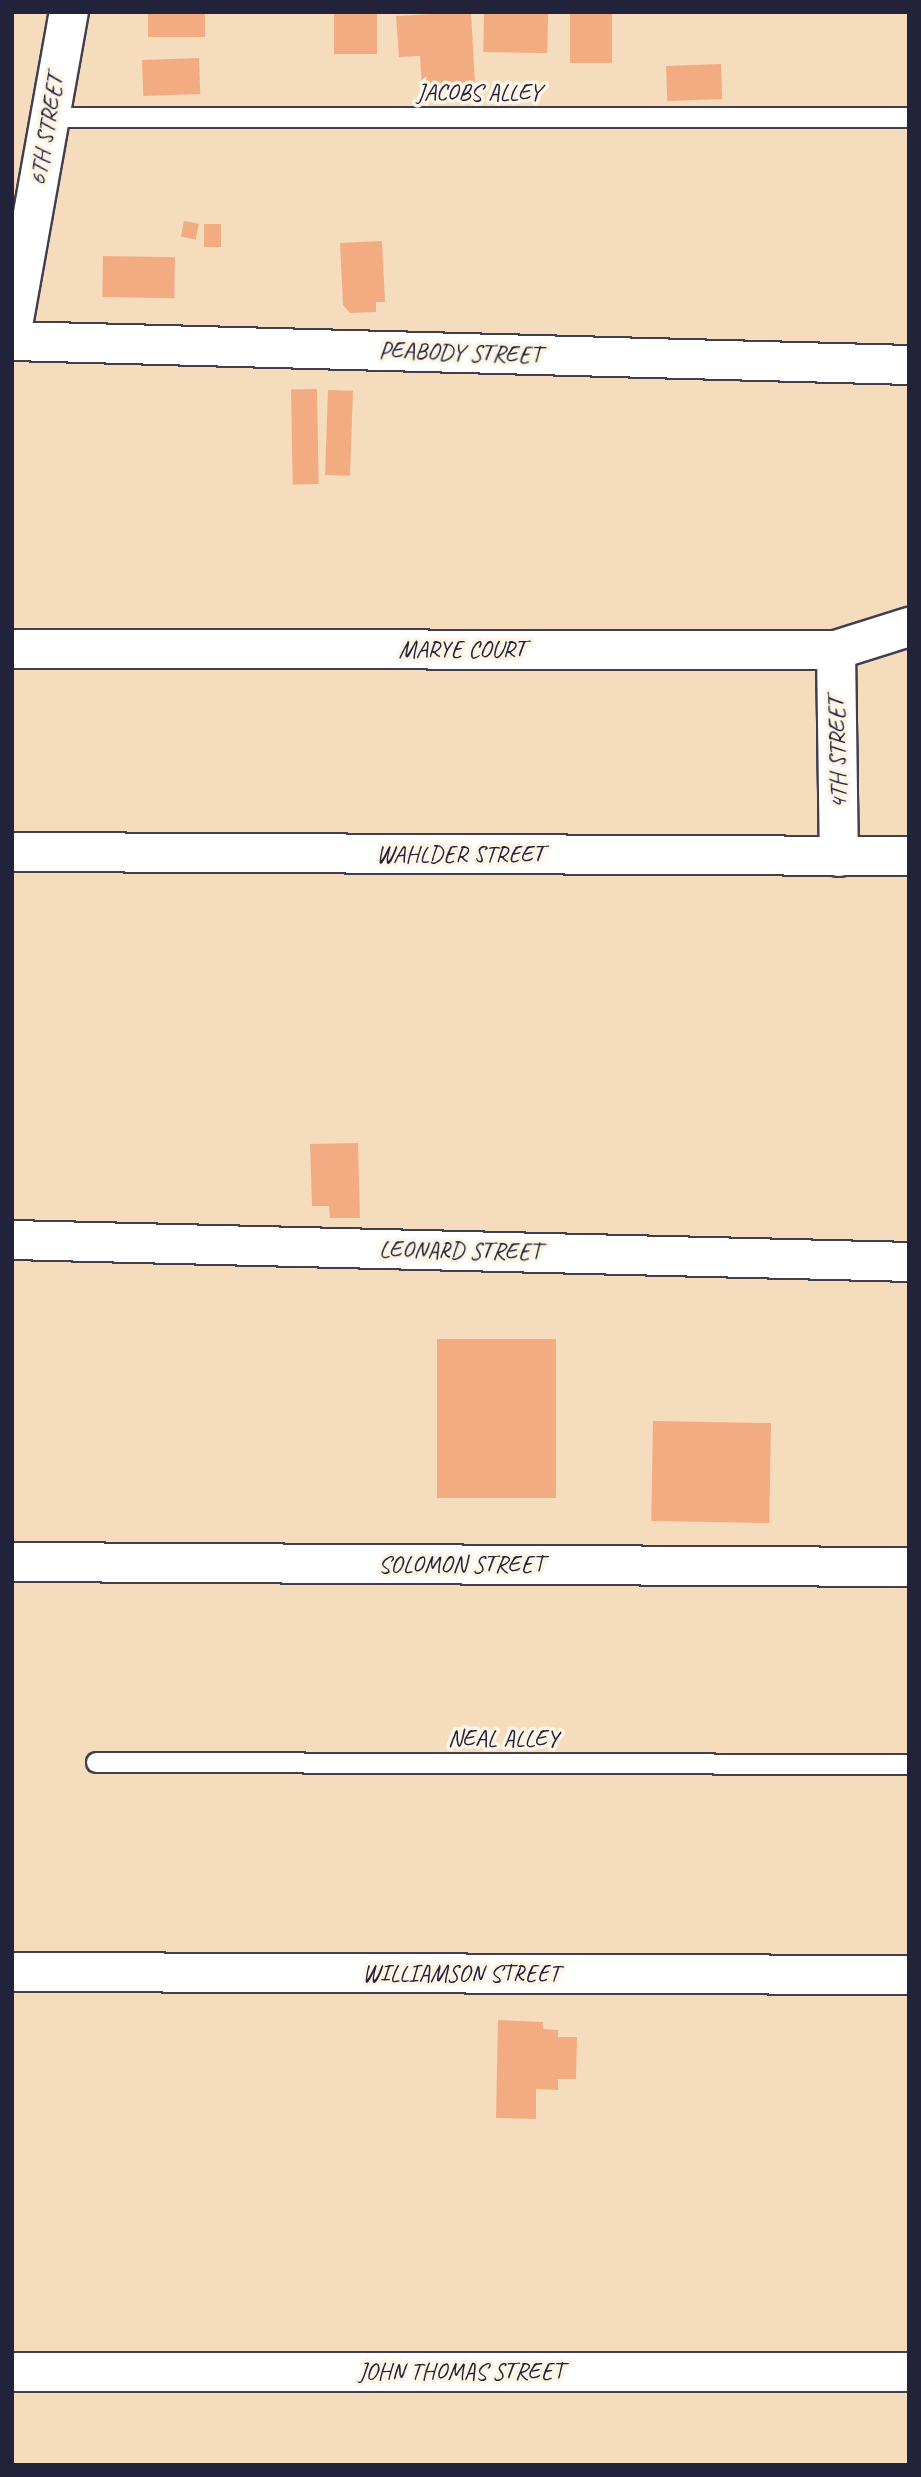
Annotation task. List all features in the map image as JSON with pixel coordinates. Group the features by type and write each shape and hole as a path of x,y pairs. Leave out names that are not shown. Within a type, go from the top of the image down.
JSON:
{"street":[{"name":"6TH STREET","path":"12,331 69,12"},
{"name":"PEABODY STREET","path":"12,341 909,365"},
{"name":"MARYE COURT","path":"12,649 836,650 909,627"},
{"name":"4TH STREET","path":"836,650 839,857"},
{"name":"WAHLDER STREET","path":"12,852 909,856"},
{"name":"LEONARD STREET","path":"12,1240 909,1262"},
{"name":"SOLOMON STREET","path":"12,1562 909,1567"},
{"name":"WILLIAMSON STREET","path":"12,1972 909,1975"},
{"name":"JOHN THOMAS STREET","path":"12,2372 909,2372"}],"lane":[{"name":"JACOBS ALLEY","path":"49,117 909,117"},
{"name":"NEAL ALLEY","path":"96,1762 909,1764"}],"building":[{"path":"148,12 205,12 205,37 148,37"},
{"path":"334,12 377,12 377,54 334,54"},
{"path":"471,12 475,84 422,87 420,56 399,57 396,16"},
{"path":"484,12 548,13 547,53 483,52"},
{"path":"570,12 612,12 612,63 570,63"},
{"path":"199,58 200,94 143,96 142,60"},
{"path":"721,64 722,99 667,101 666,66"},
{"path":"184,221 199,224 196,240 181,237"},
{"path":"204,224 221,224 221,247 204,247"},
{"path":"382,241 385,302 376,302 376,312 350,313 343,305 340,243"},
{"path":"103,256 175,257 174,298 102,297"},
{"path":"291,389 317,389 319,484 293,484"},
{"path":"328,390 353,391 350,476 325,475"},
{"path":"358,1143 360,1218 330,1218 329,1206 312,1206 310,1144"},
{"path":"437,1339 556,1339 556,1498 437,1498"},
{"path":"653,1421 771,1423 769,1523 651,1521"},
{"path":"498,2020 543,2022 543,2029 558,2030 558,2037 577,2037 576,2079 558,2079 558,2090 536,2089 536,2119 496,2118"}]}
